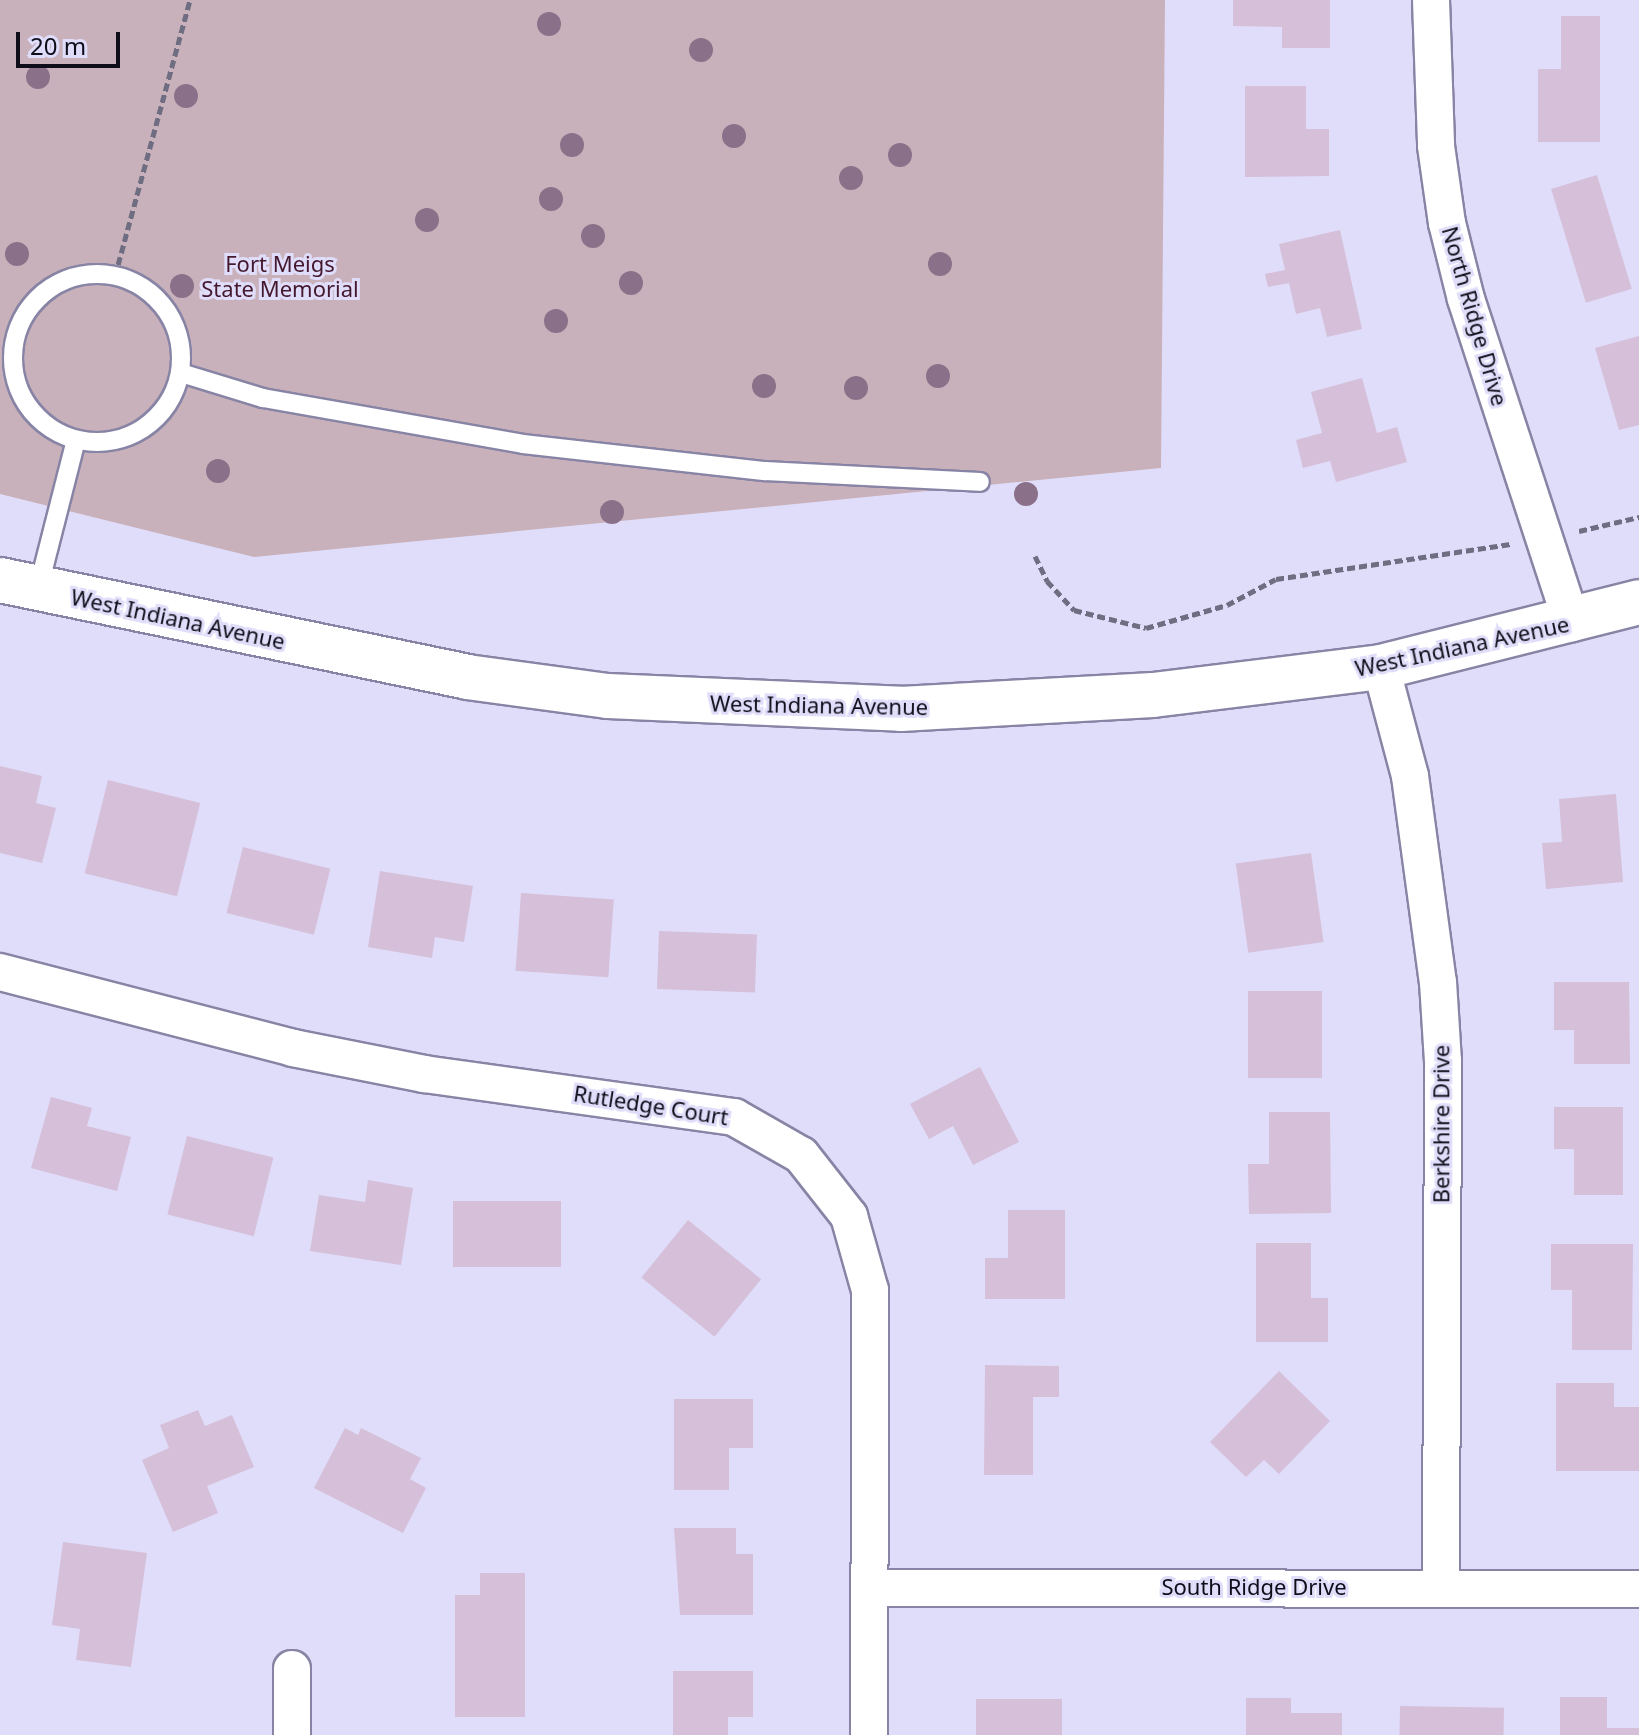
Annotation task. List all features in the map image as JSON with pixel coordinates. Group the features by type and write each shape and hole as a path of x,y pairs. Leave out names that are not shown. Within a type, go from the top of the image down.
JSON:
{"main road":[{"name":"West Indiana Avenue","path":"19,585 467,677 608,696 754,706 901,709 1153,695 1381,667 1572,623 1639,602"}],"street":[{"name":"North Ridge Drive","path":"1431,0 1436,146 1447,223 1466,299 1572,623"},
{"name":"Berkshire Drive","path":"1381,667 1410,776 1428,876 1438,982 1443,1061 1441,1586"},
{"name":"Rutledge Court","path":"0,972 293,1048 424,1074 690,1107 734,1117 780,1139 836,1194 866,1265 869,1735"},
{"name":"South Ridge Drive","path":"869,1588 1441,1586 1639,1589"},
{"path":"292,1669 292,1735"}],"lane":[{"path":"89,274 115,276 139,284 159,301 178,335 181,373 164,409 133,435 107,443 76,440 33,414 18,391 7,336 41,294 89,274"},
{"path":"181,373 263,398 523,444 765,471 980,482"},
{"path":"19,585 76,440"}],"path":[{"path":"115,276 190,0"},
{"path":"1570,533 1639,517"},
{"path":"1035,556 1047,581 1074,610 1146,628 1227,605 1276,579 1523,543"}],"green space":[{"name":"Fort Meigs State Memorial","path":"0,0 1165,0 1161,468 254,557 0,494"}],"building":[{"path":"1233,0 1330,0 1330,48 1282,48 1282,27 1233,26"},
{"path":"1561,16 1600,16 1600,142 1538,142 1538,69 1561,69"},
{"path":"1245,86 1306,86 1306,129 1329,129 1329,176 1245,177"},
{"path":"1597,175 1632,289 1586,303 1551,189"},
{"path":"1340,230 1362,329 1327,337 1320,308 1296,314 1289,283 1268,287 1265,274 1285,270 1279,244"},
{"path":"1639,336 1639,425 1619,430 1595,348"},
{"path":"1362,378 1377,433 1397,427 1407,462 1336,482 1330,461 1303,468 1296,440 1322,433 1311,392"},
{"path":"0,766 42,776 36,803 56,808 42,863 0,853"},
{"path":"108,780 200,803 177,896 85,873"},
{"path":"1616,794 1623,882 1546,889 1542,843 1562,842 1559,799"},
{"path":"243,847 330,869 314,935 227,913"},
{"path":"1311,853 1324,942 1248,953 1236,864"},
{"path":"380,871 473,886 464,942 435,937 432,958 368,947"},
{"path":"521,893 614,899 608,977 516,971"},
{"path":"659,931 757,934 755,992 657,989"},
{"path":"1554,982 1629,982 1630,1064 1574,1064 1574,1030 1554,1030"},
{"path":"1248,991 1322,991 1322,1078 1248,1078"},
{"path":"980,1067 1019,1142 973,1165 953,1126 929,1139 910,1104"},
{"path":"51,1097 92,1108 87,1126 131,1137 117,1191 31,1168"},
{"path":"1554,1107 1623,1107 1623,1195 1574,1195 1574,1149 1554,1149"},
{"path":"1269,1112 1330,1112 1331,1213 1249,1214 1248,1164 1269,1164"},
{"path":"187,1136 273,1158 254,1236 167,1215"},
{"path":"368,1180 413,1188 401,1265 310,1251 319,1195 365,1202"},
{"path":"453,1201 561,1201 561,1267 453,1267"},
{"path":"1008,1210 1065,1210 1065,1299 985,1299 985,1258 1008,1258"},
{"path":"688,1220 761,1279 714,1337 641,1278"},
{"path":"1256,1243 1311,1243 1311,1298 1328,1298 1328,1342 1256,1342"},
{"path":"1551,1244 1633,1244 1632,1350 1572,1350 1572,1290 1551,1290"},
{"path":"985,1365 1059,1366 1059,1397 1033,1397 1033,1475 984,1475"},
{"path":"1279,1371 1330,1421 1279,1474 1264,1460 1246,1477 1210,1442"},
{"path":"1556,1383 1614,1383 1614,1407 1639,1407 1639,1471 1556,1471"},
{"path":"674,1399 753,1399 753,1448 729,1448 729,1490 674,1490"},
{"path":"198,1410 205,1426 232,1415 254,1467 207,1486 218,1513 173,1532 142,1460 169,1448 160,1425"},
{"path":"345,1428 358,1435 361,1428 421,1458 410,1479 426,1488 403,1533 314,1488"},
{"path":"674,1528 736,1528 736,1554 753,1554 753,1615 680,1615"},
{"path":"63,1542 147,1553 131,1667 76,1660 80,1629 52,1625"},
{"path":"480,1573 525,1573 525,1717 455,1717 455,1595 480,1595"},
{"path":"673,1671 753,1671 753,1717 728,1717 728,1735 673,1735"},
{"path":"1560,1697 1607,1697 1607,1728 1639,1728 1639,1735 1560,1735"},
{"path":"1246,1698 1291,1698 1291,1713 1342,1713 1342,1735 1246,1735"},
{"path":"976,1699 1062,1699 1062,1735 976,1735"},
{"path":"1400,1706 1504,1708 1504,1735 1399,1735"}]}
